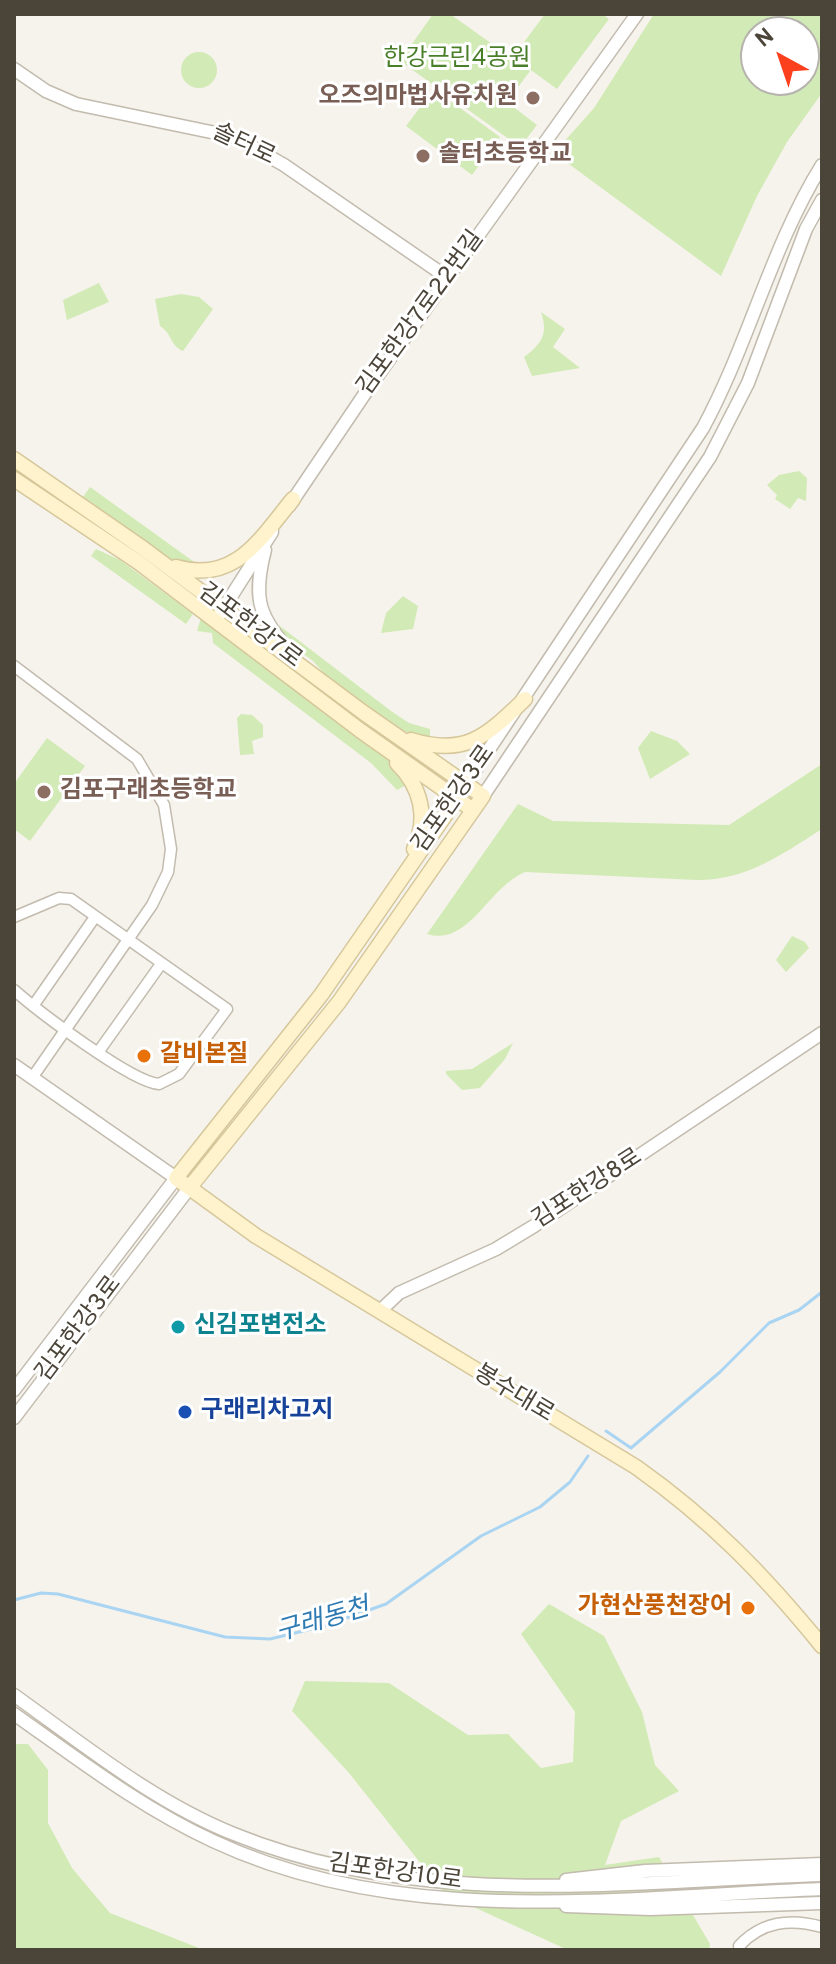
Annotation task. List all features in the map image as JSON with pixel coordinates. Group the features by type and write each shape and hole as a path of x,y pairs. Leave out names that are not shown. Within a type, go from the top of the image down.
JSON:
{"main road":[{"name":"김포한강7로","path":"14,459 165,564 361,731 461,791 483,796"},
{"name":"김포한강7로","path":"14,479 312,675 461,791 473,810"},
{"path":"165,564 204,573 232,564 293,499"},
{"path":"364,713 410,740 449,748 481,738 525,699"},
{"path":"361,731 403,768 415,785 421,803 423,821 419,839 395,888"},
{"name":"김포한강3로","path":"176,1178 321,995 461,791"},
{"name":"김포한강3로","path":"190,1187 339,1002 483,796"},
{"name":"봉수대로","path":"176,1178 256,1236 636,1467 695,1509 753,1566 822,1646"}],"street":[{"name":"김포한강7로22번길","path":"220,614 293,499 637,14"},
{"name":"솔터로","path":"14,69 46,91 76,104 235,137 284,165 448,278"},
{"name":"김포한강3로","path":"461,791 703,428 726,384 787,229 822,165"},
{"name":"김포한강3로","path":"483,796 718,444 748,383 797,250 822,200"},
{"path":"267,541 258,591 263,617 271,631 312,675"},
{"path":"14,666 137,759 158,789 168,820 168,872 162,889 32,1078"},
{"path":"14,917 66,897 227,1009 179,1074 166,1083 145,1081 66,1031 14,990"},
{"path":"33,1006 95,917"},
{"path":"99,1051 161,964"},
{"name":"김포한강8로","path":"381,1310 399,1293 496,1249 534,1226 822,1035"},
{"path":"14,1065 176,1178"},
{"name":"김포한강3로","path":"14,1390 176,1178"},
{"name":"김포한강3로","path":"14,1418 190,1187"},
{"name":"김포한강10로","path":"14,1695 110,1765 173,1804 233,1834 303,1859 373,1875 456,1885 533,1887 822,1875"},
{"name":"김포한강10로","path":"14,1714 169,1819 267,1863 340,1884 470,1901 822,1889"},
{"path":"807,1864 822,1857"},
{"path":"533,1887 583,1877 645,1871 822,1864"},
{"path":"531,1901 592,1909 822,1903"},
{"path":"739,1946 750,1934 768,1925 798,1922 822,1927"}],"green space":[{"name":"한강근린4공원","path":"433,14 450,14 530,71 507,102 537,125 520,147 400,61"},
{"path":"545,14 602,14 609,19 557,89 513,57"},
{"path":"654,14 822,14 820,96 820,16 740,16 740,96 820,96 787,142 757,196 721,276 554,153 594,108"},
{"path":"199,52 212,57 217,70 212,83 199,88 186,83 181,70 186,57"},
{"path":"434,89 500,137 472,175 406,126"},
{"path":"99,283 109,302 67,320 63,300"},
{"path":"181,294 199,297 213,309 183,351 160,326 155,299"},
{"path":"541,312 565,329 553,347 580,368 532,376 524,357 536,347 544,332"},
{"path":"799,471 807,478 806,501 798,498 790,509 775,499 777,495 767,485 779,475"},
{"path":"90,487 197,564 175,562 83,497"},
{"path":"96,549 120,560 193,614 186,624 91,556"},
{"path":"403,596 418,606 413,629 381,633 386,613"},
{"path":"201,618 385,756 408,784 397,790 371,763 213,643 212,633 197,631"},
{"path":"272,620 391,711 409,723 430,729 430,740 398,729 328,678 313,661 283,639"},
{"path":"241,714 252,715 263,725 263,737 252,741 254,754 240,755 237,718"},
{"path":"651,731 677,741 690,754 650,779 638,748"},
{"path":"47,738 85,766 30,841 14,829 14,784"},
{"path":"822,764 822,829 748,871 697,880 525,872 500,890 478,914 455,932 442,936 427,934 518,804 553,821 729,825"},
{"path":"792,936 805,942 809,948 786,972 776,960"},
{"path":"513,1043 505,1059 480,1088 462,1090 446,1074 446,1071 472,1069"},
{"path":"549,1604 604,1636 642,1712 655,1765 679,1791 621,1821 605,1865 659,1857 710,1944 709,1950 568,1950 445,1894 349,1773 292,1711 305,1681 389,1683 468,1735 508,1734 541,1768 573,1762 575,1712 521,1634"},
{"path":"14,1744 28,1744 48,1770 48,1823 72,1868 110,1913 204,1950 14,1950"}],"waterway":[{"name":"구래동천","path":"606,1431 631,1448 720,1372 769,1323 799,1310 822,1292"},
{"name":"구래동천","path":"14,1600 41,1593 58,1594 225,1637 270,1639 324,1626 386,1604 481,1536 540,1507 570,1482 588,1456"}],"place":[{"name":"오즈의마법사유치원","path":"533,98"},
{"name":"솔터초등학교","path":"423,156"},
{"name":"김포구래초등학교","path":"44,792"},
{"name":"갈비본질","path":"144,1056"},
{"name":"신김포변전소","path":"178,1327"},
{"name":"구래리차고지","path":"185,1412"},
{"name":"가현산풍천장어","path":"748,1608"}]}
